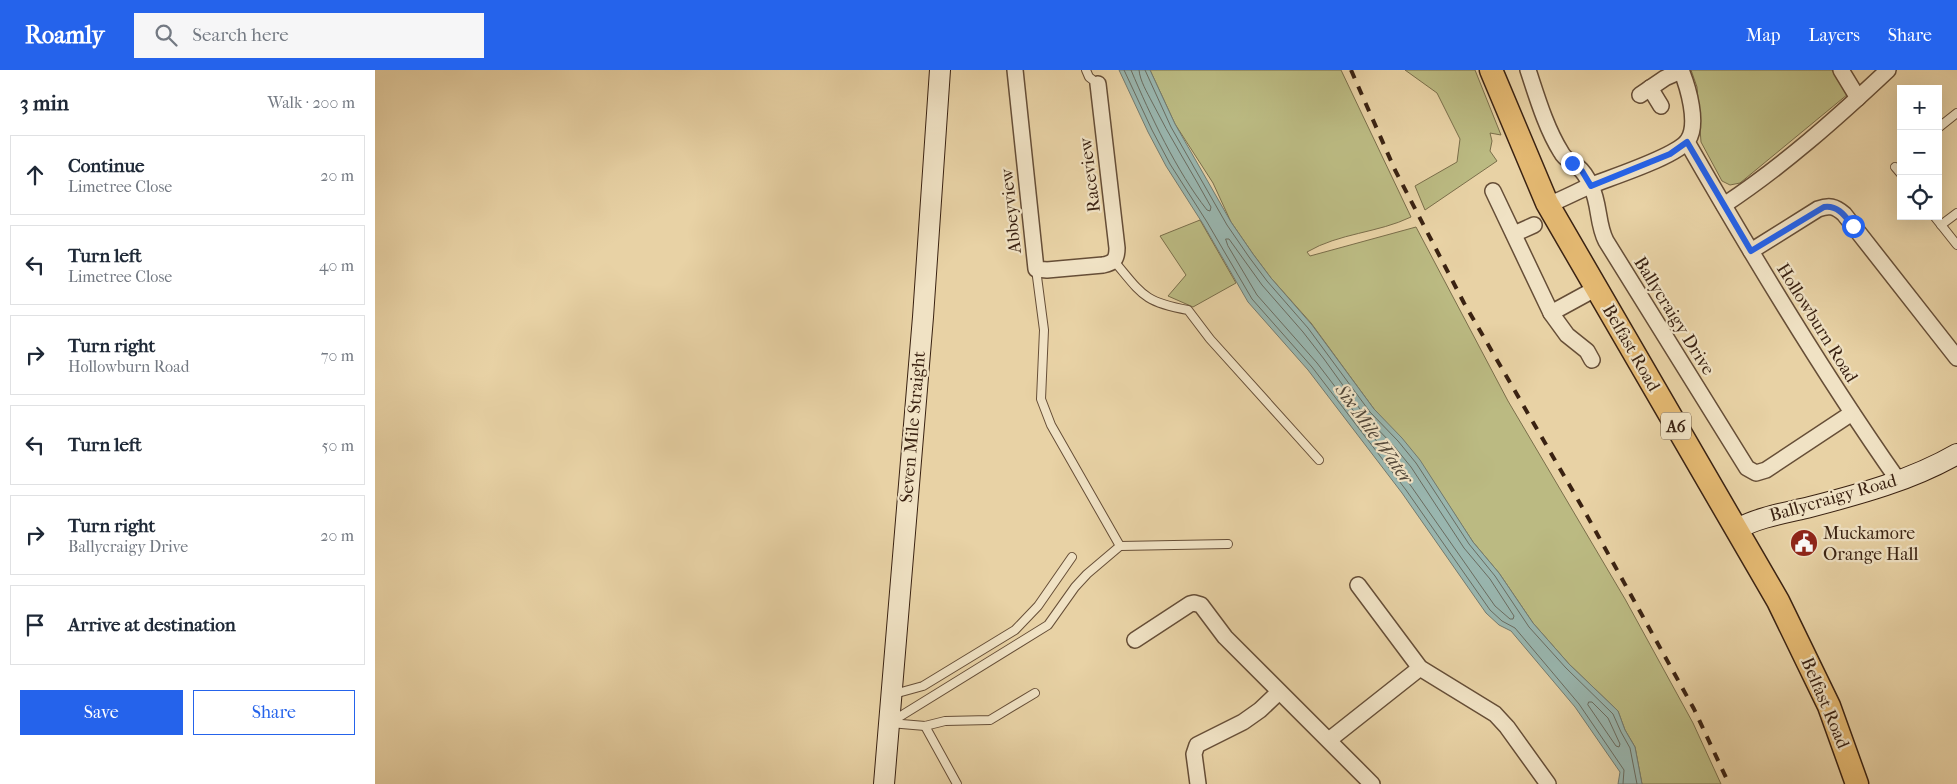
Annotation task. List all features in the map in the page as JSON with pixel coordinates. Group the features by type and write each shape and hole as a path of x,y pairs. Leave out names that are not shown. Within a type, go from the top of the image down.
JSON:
{"main road":[{"name":"Seven Mile Straight","path":"884,784 922,326 940,70"},
{"name":"Belfast Road","path":"1491,70 1547,204 1778,601 1829,706 1857,784"},
{"name":"Ballycraigy Road","path":"1737,529 1762,518 1865,492 1956,456"}],"street":[{"name":"Abbeyview","path":"1015,70 1037,269 1103,266 1114,261"},
{"name":"Ballycraigy Drive","path":"1528,70 1550,130 1561,152 1582,171 1591,186 1598,202 1599,220 1606,242 1747,468 1756,472 1766,470 1852,413"},
{"path":"1547,204 1670,154 1687,142 1692,127 1691,109 1681,70 1665,78 1645,92 1661,106"},
{"path":"1841,70 1858,98"},
{"path":"1724,205 1750,187 1858,98 1888,70"},
{"name":"Raceview","path":"1098,84 1117,248 1117,255 1114,261"},
{"name":"Hollowburn Road","path":"1687,142 1751,251 1852,413 1898,480"},
{"path":"1493,190 1551,313 1567,335 1585,340 1587,351 1592,360"},
{"path":"1751,251 1818,209 1830,206 1835,207 1844,214 1957,358"},
{"path":"1514,234 1534,225"},
{"path":"1551,313 1595,288"},
{"path":"1358,585 1420,668 1495,714 1507,727 1549,784"},
{"path":"1135,640 1189,604 1197,603 1225,637 1372,784"},
{"path":"1329,740 1420,668"},
{"path":"1198,784 1193,754 1197,745 1243,722 1260,710 1279,692"}],"lane":[{"path":"1086,70 1089,77 1098,84"},
{"path":"1942,125 1957,113"},
{"path":"1941,225 1957,212"},
{"path":"1937,220 1957,245"},
{"path":"1114,261 1143,296 1165,306 1188,310 1210,339 1319,460"},
{"path":"1037,269 1044,330 1041,399 1051,425 1120,546"},
{"path":"889,723 1048,626 1075,587 1087,574 1120,546 1228,544"},
{"path":"892,695 923,686 1015,630 1039,606 1072,557"},
{"path":"889,723 925,726 945,721 991,720 1035,693"},
{"path":"925,726 957,784"}],"shaded area":[{"path":"1150,70 1341,70 1411,217 1385,227 1332,241 1307,252 1310,256 1416,227 1508,401 1625,599 1693,723 1721,784 1642,784 1635,747 1625,730 1618,711 1569,664 1533,623 1499,573 1473,542 1429,475 1374,409 1311,323 1271,278 1253,254 1231,222 1213,183 1175,124"},
{"path":"1405,70 1475,70 1501,135 1490,133 1492,141 1490,151 1497,161 1425,210 1415,186 1457,162 1460,139 1437,93"},
{"path":"1691,70 1832,70 1848,94 1740,183 1730,185 1722,181 1701,142 1697,87"},
{"path":"1200,220 1236,283 1193,307 1168,296 1186,275 1160,236"}],"water":[{"name":"Six Mile Water","path":"1119,70 1150,70 1175,124 1231,222 1253,254 1312,325 1374,409 1420,460 1473,542 1499,573 1533,623 1569,664 1618,711 1625,730 1635,747 1642,784 1618,784 1620,772 1575,707 1511,631 1499,625 1486,613 1402,493 1308,370 1248,302 1203,224 1166,166"}],"railway":[{"path":"1351,70 1395,170 1464,303 1585,512 1694,709 1729,784"}],"place":[{"name":"Muckamore Orange Hall","path":"1804,543"}],"route":[{"path":"1572,163 1582,171 1591,186 1670,154 1687,142 1751,251 1824,207 1835,207 1844,214 1853,226"}]}
